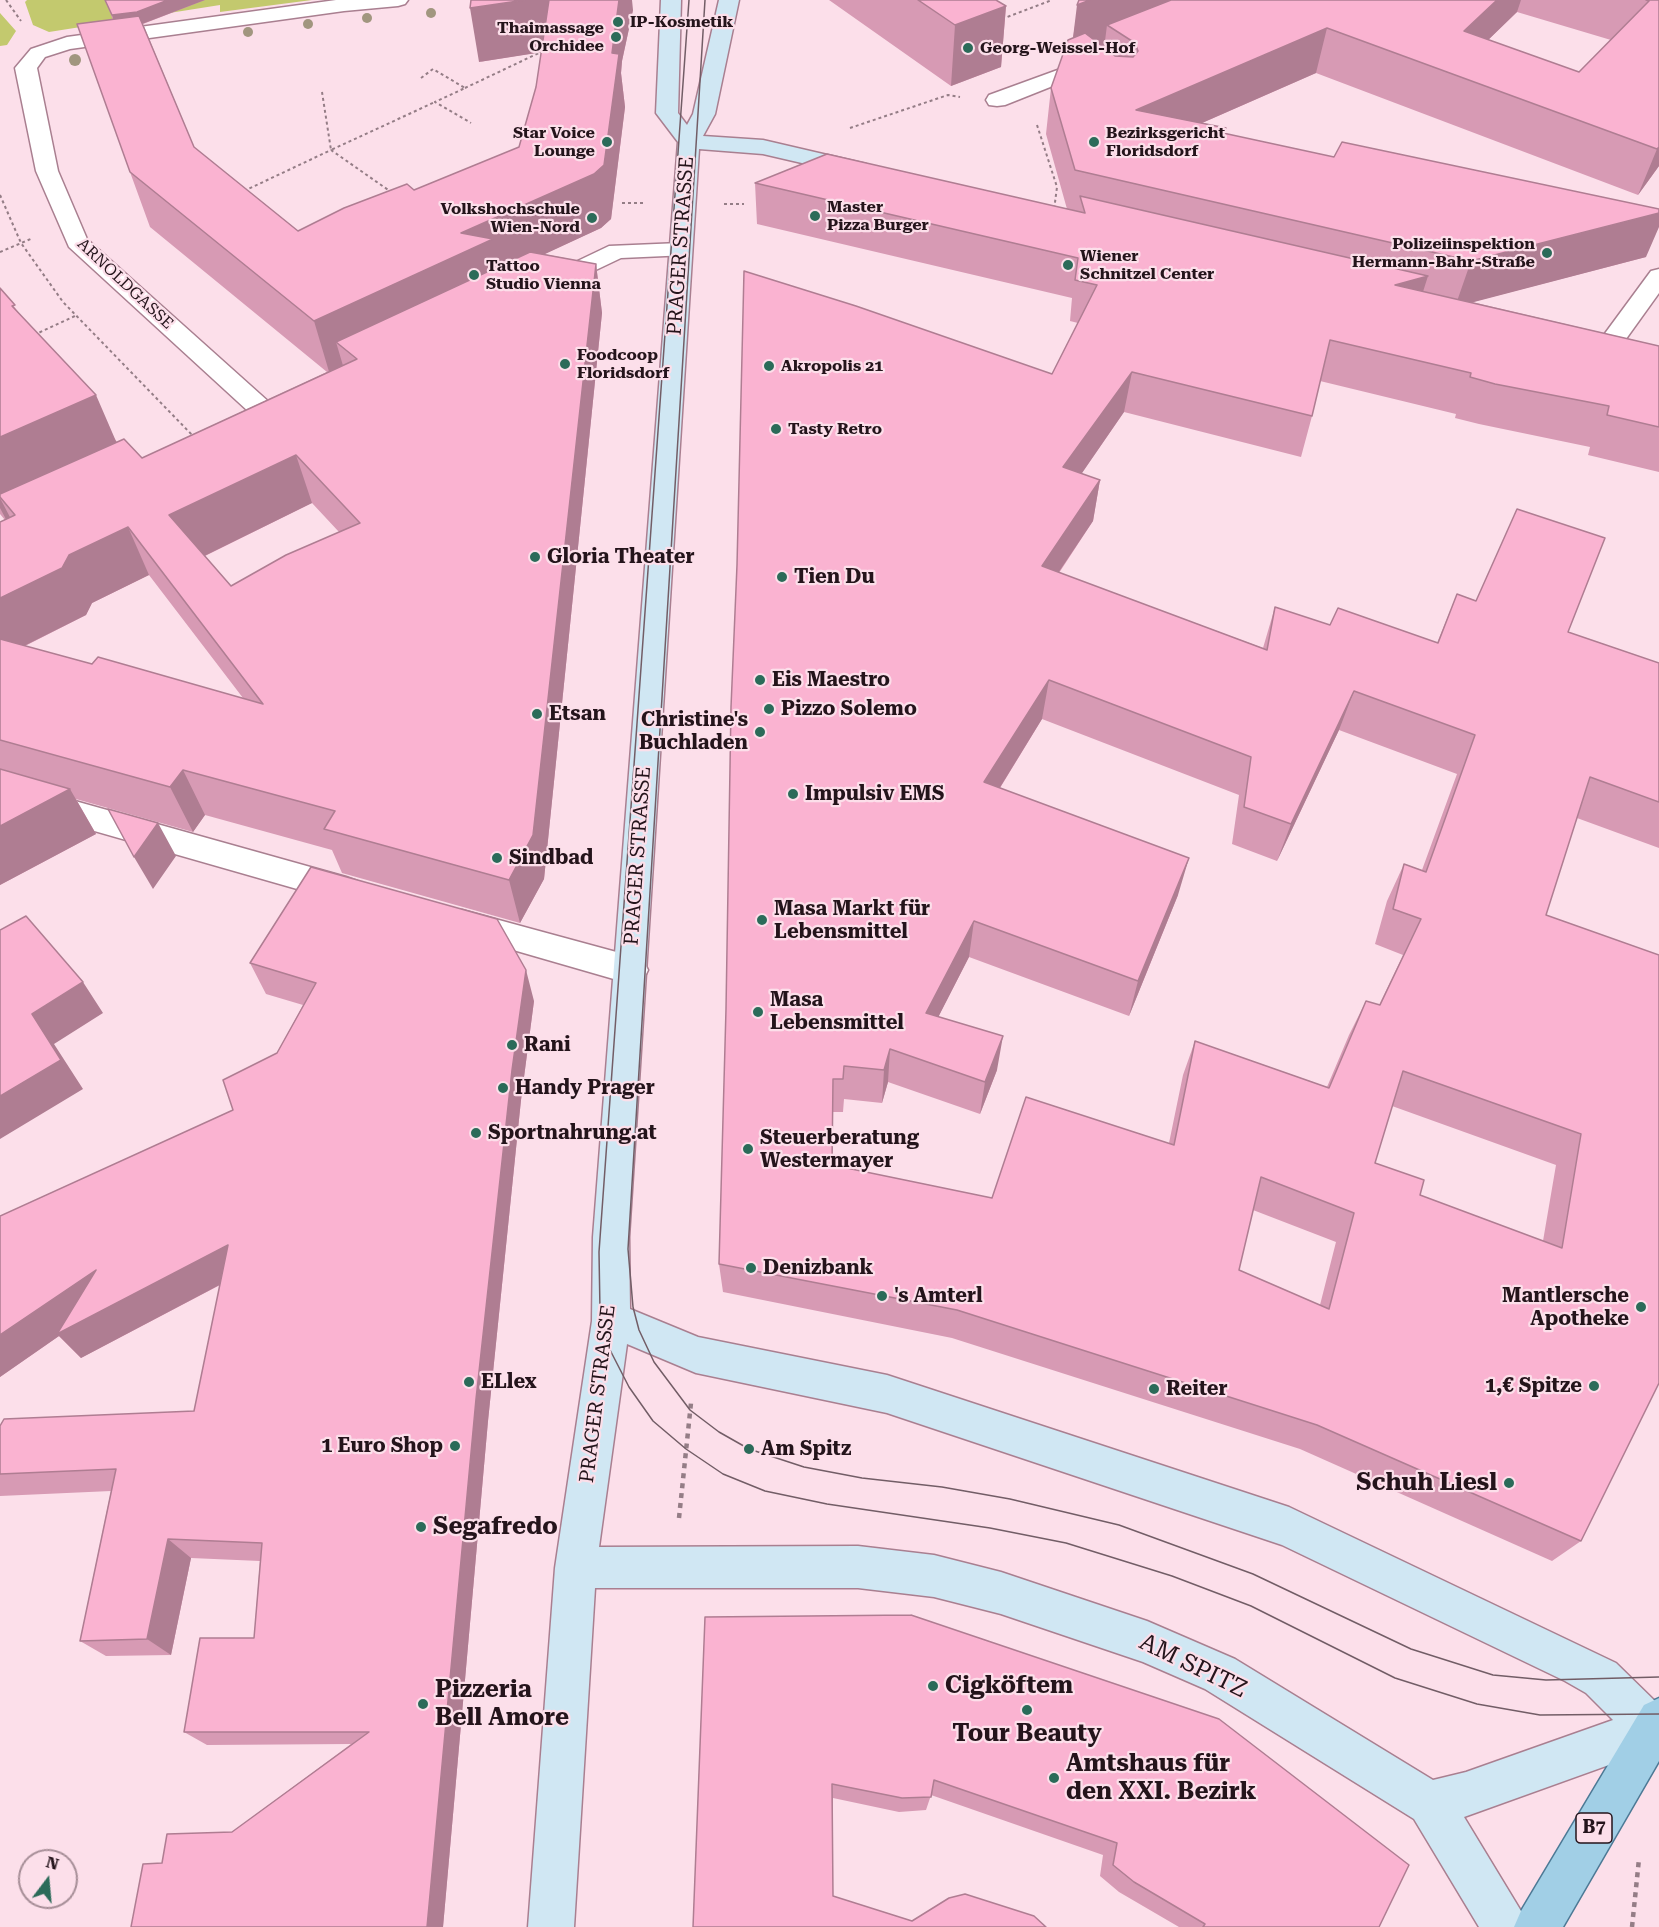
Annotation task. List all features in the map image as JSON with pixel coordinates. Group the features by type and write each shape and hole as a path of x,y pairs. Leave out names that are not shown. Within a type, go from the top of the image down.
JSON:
{"main road":[{"name":"PRAGER STRASSE","path":"671,0 667,113 689,142"},
{"name":"PRAGER STRASSE","path":"576,1568 611,1321 611,1238 689,142 704,114 729,0"},
{"path":"689,142 763,147 874,173"},
{"path":"611,1321 639,1330 696,1355 887,1394 1289,1527 1580,1666 1601,1678 1657,1718"},
{"name":"AM SPITZ","path":"576,1568 858,1567 934,1576 1011,1596 1147,1642 1220,1674 1430,1803 1505,1927"},
{"path":"551,1927 576,1568"},
{"path":"1430,1803 1466,1794 1657,1718"},
{"name":"B7","path":"1537,1927 1657,1718"}],"street":[{"name":"ARNOLDGASSE","path":"203,448 281,412 77,242 47,171 26,68 38,53 67,42 344,5 398,0"},
{"path":"997,100 1112,56"},
{"path":"530,293 617,251 680,250"},
{"path":"1604,352 1659,276"},
{"path":"0,792 378,899"},
{"path":"435,915 631,969"}],"path":[{"path":"997,21 1052,0"},
{"path":"1029,9 1033,11"},
{"path":"240,192 543,51"},
{"path":"421,78 434,69 465,88"},
{"path":"322,92 331,150 398,197"},
{"path":"848,129 948,96 997,100 1035,120 1057,187 1054,210"},
{"path":"435,102 471,123"},
{"path":"0,195 21,243 63,302 203,448"},
{"path":"26,338 77,315"},
{"path":"673,1567 696,1355"}],"green space":[{"path":"27,0 312,0 220,12 220,5 49,32 33,25 25,2"},
{"path":"0,13 16,31 7,45 0,46"}],"building":[{"path":"105,0 168,0 137,12 112,15"},
{"path":"471,0 525,0 470,8"},
{"path":"549,0 619,0 612,53 619,54 604,165 594,174 461,233 493,239 314,321 130,172 77,24 139,16 194,147 298,231 344,208 407,184 414,190 519,147 536,87"},
{"path":"918,0 996,0 1006,6 955,25"},
{"path":"1079,0 1090,0 1077,5"},
{"path":"1171,0 1497,0 1464,31 1579,72 1649,1 1646,0 1659,0 1659,147 1657,149 1327,28 1136,110 1226,128 1223,133 1334,157 1342,142 1659,209 1659,213 1471,261 1075,170 1051,88 1068,40 1085,33 1115,56 1133,57 1138,51 1135,43 1107,25"},
{"path":"827,154 1085,213 1080,196 1428,276 1395,285 1659,346 1659,427 1607,415 1609,406 1495,384 1470,377 1471,373 1330,340 1312,416 1132,372 1063,467 1100,480 1042,566 1267,650 1275,607 1330,625 1338,608 1438,643 1457,594 1476,601 1517,509 1605,538 1568,632 1659,663 1659,802 1590,777 1546,915 1659,955 1659,1383 1581,1541 1317,1425 957,1310 719,1264 731,707 744,271 856,306 1052,374 1097,285 1075,280 1078,258 755,183","holes":["1049,680 1251,757 1244,807 1291,824 1354,691 1475,735 1426,872 1404,864 1393,909 1421,919 1380,1005 1366,1001 1329,1088 1195,1041 1174,1145 1026,1097 992,1198 832,1165 833,1079 843,1079 844,1066 884,1070 890,1049 985,1082 1003,1036 926,1013 974,921 1138,981 1189,858 984,782","1403,1071 1581,1134 1562,1248 1420,1195 1424,1180 1375,1163","1261,1177 1354,1213 1329,1309 1239,1270"]},
{"path":"530,252 596,264 533,835 509,880 324,829 335,811 183,770 170,787 0,740 0,639 92,664 98,657 263,704 128,527 69,555 62,568 0,598 0,522 15,515 0,494 124,439 142,458 357,359 336,342","holes":["296,455 360,523 286,555 231,586 169,515"]},
{"path":"0,288 15,305 12,306 96,395 0,437"},
{"path":"0,769 70,789 0,826"},
{"path":"108,809 158,823 134,857"},
{"path":"311,867 497,919 526,970 512,1070 476,1399 427,1927 131,1927 143,1864 162,1863 167,1834 232,1832 369,1732 184,1732 200,1638 254,1638 262,1543 168,1539 147,1639 80,1641 116,1469 0,1474 0,1426 4,1419 194,1411 228,1245 57,1334 96,1270 0,1335 0,1216 233,1110 223,1080 277,1053 316,983 250,963"},
{"path":"26,916 83,982 32,1014 61,1060 0,1096 0,930"},
{"name":"Amtshaus für den XXI. Bezirk","path":"911,1615 1219,1719 1409,1865 1379,1927 1203,1927 1205,1924 1134,1882 1113,1865 1117,1843 934,1780 931,1797 902,1798 832,1784 833,1896 912,1921 949,1898 965,1894 1034,1916 1046,1927 693,1927 705,1617"}],"tram line":[{"path":"689,0 599,1252 600,1311 608,1346 629,1387 653,1421 686,1449 723,1474 765,1491 827,1504 990,1528 1066,1543 1172,1576 1251,1606 1395,1678 1477,1704 1540,1715 1659,1714"},
{"path":"705,0 628,1249 633,1307 639,1330 654,1362 690,1410 719,1432 749,1449 804,1467 862,1478 942,1487 1010,1499 1119,1525 1253,1574 1411,1649 1493,1675 1546,1680 1659,1677"}],"place":[{"name":"IP-Kosmetik","path":"618,22"},
{"name":"Thaimassage Orchidee","path":"616,37"},
{"name":"Georg-Weissel-Hof","path":"968,48"},
{"name":"Star Voice Lounge","path":"607,142"},
{"name":"Bezirksgericht Floridsdorf","path":"1094,142"},
{"name":"Master Pizza Burger","path":"815,216"},
{"name":"Volkshochschule Wien-Nord","path":"592,218"},
{"name":"Polizeiinspektion Hermann-Bahr-Straße","path":"1547,253"},
{"name":"Wiener Schnitzel Center","path":"1068,265"},
{"name":"Tattoo Studio Vienna","path":"474,275"},
{"name":"Foodcoop Floridsdorf","path":"565,364"},
{"name":"Akropolis 21","path":"769,366"},
{"name":"Tasty Retro","path":"776,429"},
{"name":"Gloria Theater","path":"535,557"},
{"name":"Tien Du","path":"782,577"},
{"name":"Eis Maestro","path":"760,680"},
{"name":"Pizzo Solemo","path":"769,709"},
{"name":"Etsan","path":"537,714"},
{"name":"Christine's Buchladen","path":"760,732"},
{"name":"Impulsiv EMS","path":"793,794"},
{"name":"Sindbad","path":"497,858"},
{"name":"Masa Markt für Lebensmittel","path":"762,920"},
{"name":"Masa Lebensmittel","path":"758,1012"},
{"name":"Rani","path":"512,1045"},
{"name":"Handy Prager","path":"503,1088"},
{"name":"Sportnahrung.at","path":"476,1133"},
{"name":"Steuerberatung Westermayer","path":"748,1149"},
{"name":"Denizbank","path":"751,1268"},
{"name":"'s Amterl","path":"882,1296"},
{"name":"Mantlersche Apotheke","path":"1641,1307"},
{"name":"ELlex","path":"469,1382"},
{"name":"1,€ Spitze","path":"1594,1386"},
{"name":"Reiter","path":"1154,1389"},
{"name":"1 Euro Shop","path":"455,1446"},
{"name":"Am Spitz","path":"749,1449"},
{"name":"Schuh Liesl","path":"1509,1483"},
{"name":"Segafredo","path":"421,1527"},
{"name":"Cigköftem","path":"933,1686"},
{"name":"Pizzeria Bell Amore","path":"423,1704"},
{"name":"Tour Beauty","path":"1027,1710"},
{"name":"Amtshaus für den XXI. Bezirk","path":"1054,1778"}]}
